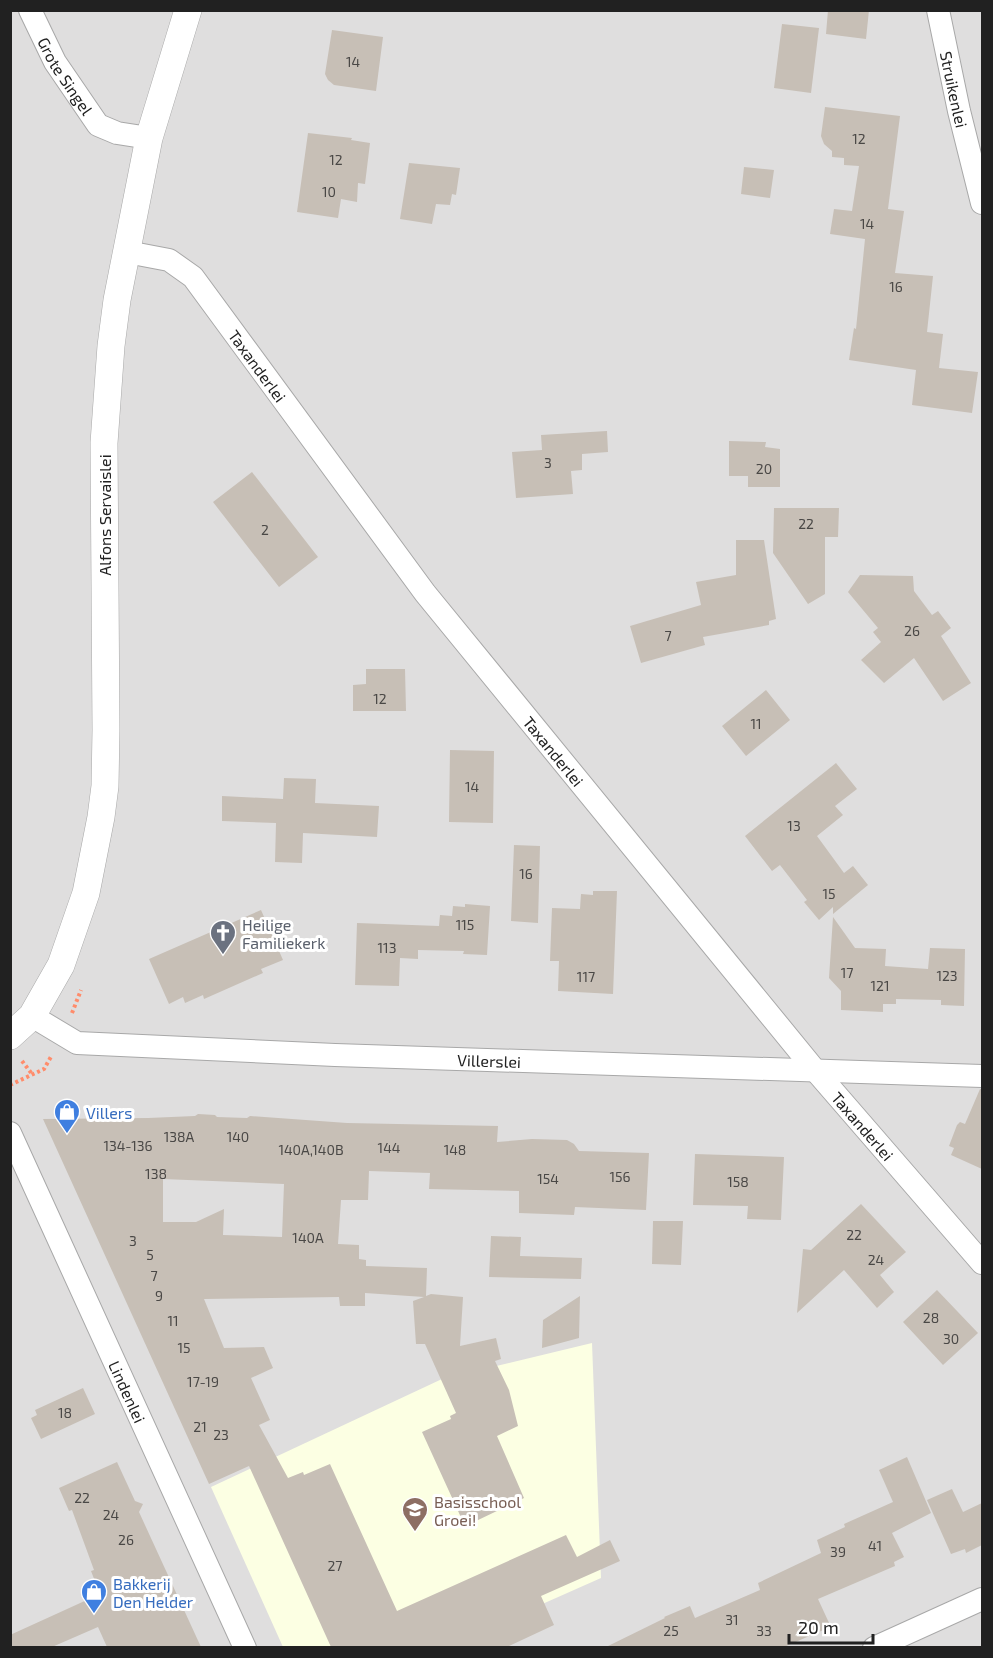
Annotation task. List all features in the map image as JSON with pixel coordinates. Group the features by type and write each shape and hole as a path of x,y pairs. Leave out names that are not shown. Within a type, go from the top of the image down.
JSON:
{"street":[{"name":"Grote Singel","path":"30,10 55,62 98,125 117,133 149,138"},
{"name":"Alfons Servaislei","path":"32,1016 61,965 86,893 101,817 105,786 106,730 104,443 117,300 149,138 188,10"},
{"name":"Struikenlei","path":"938,10 958,111 982,203"},
{"name":"Taxanderlei","path":"127,252 169,260 193,276 425,593 814,1069 982,1263"},
{"name":"Villerslei","path":"32,1016 77,1043 335,1055 982,1076"},
{"path":"10,1036 32,1016"},
{"name":"Lindenlei","path":"10,1133 245,1647"},
{"path":"874,1647 982,1599"}],"path":[{"path":"10,1085 44,1069 63,1035"}],"shaded area":[{"path":"11,11 982,11 982,1647 11,1647"},
{"name":"Basisschool Groei!","path":"592,1343 601,1578 445,1647 283,1647 211,1487 442,1379"}],"building":[{"path":"828,10 869,10 866,39 826,34"},
{"path":"782,24 819,28 811,93 774,88"},
{"path":"332,30 383,37 376,91 334,85 328,80 325,74"},
{"path":"825,107 900,116 888,209 904,211 895,273 933,276 927,332 943,334 939,368 978,372 972,413 912,405 916,370 849,360 854,328 856,329 865,239 830,234 834,209 852,211 859,166 844,165 844,158 832,157 832,151 824,144 821,136"},
{"path":"308,133 352,138 351,140 370,143 365,184 358,183 357,202 341,199 338,218 297,212"},
{"path":"409,163 460,168 456,195 452,194 450,205 436,204 432,224 400,219"},
{"path":"744,167 774,170 770,198 741,194"},
{"path":"607,431 608,452 582,454 582,470 571,471 573,494 516,498 512,452 542,450 541,435"},
{"path":"729,441 766,442 765,447 780,449 780,487 748,487 748,476 729,476"},
{"path":"252,472 318,557 279,587 213,502"},
{"path":"774,508 839,508 838,537 825,537 825,594 808,604 773,553"},
{"path":"736,540 764,540 776,619 769,621 769,625 703,637 705,645 641,663 630,626 701,605 696,582 736,575"},
{"path":"860,575 913,576 914,591 932,615 938,611 951,628 941,636 971,683 943,701 914,658 884,683 861,660 881,642 873,632 878,628 848,592"},
{"path":"366,669 405,669 406,711 353,711 353,685 366,684"},
{"path":"766,690 790,720 746,756 722,726"},
{"path":"450,750 494,751 493,823 449,822"},
{"path":"836,763 857,789 835,806 843,815 817,836 844,873 853,866 868,885 833,914 833,907 819,920 804,902 807,900 780,865 772,871 745,836"},
{"path":"284,778 316,779 315,803 379,806 377,837 303,833 302,863 275,862 276,823 222,821 222,796 283,799"},
{"path":"514,845 540,846 538,923 511,921"},
{"path":"593,891 617,891 613,994 558,991 559,961 550,961 552,908 580,909 581,894 593,895"},
{"path":"465,904 490,906 487,955 463,954 464,951 418,950 418,959 400,958 399,986 355,985 357,923 439,926 440,915 452,916 453,906 465,907"},
{"name":"Heilige Familiekerk","path":"261,910 283,960 261,969 263,973 204,999 203,995 185,1003 183,997 169,1004 149,959"},
{"path":"833,917 855,948 886,949 885,966 928,969 930,948 965,949 964,1006 941,1005 941,1000 896,999 896,1004 883,1004 883,1012 841,1010 841,991 829,978"},
{"path":"982,1089 982,1169 951,1155 954,1148 949,1146 957,1125 960,1122 965,1124"},
{"path":"198,1114 217,1117 247,1118 250,1116 347,1123 498,1126 497,1142 532,1139 567,1140 579,1151 649,1153 646,1210 575,1207 574,1215 519,1213 519,1191 429,1189 430,1173 369,1171 368,1200 341,1200 338,1244 359,1245 359,1259 366,1260 366,1266 427,1268 426,1296 431,1294 463,1297 460,1346 496,1338 501,1359 495,1361 509,1390 518,1426 497,1436 524,1498 476,1521 475,1518 464,1524 422,1432 451,1419 450,1416 456,1413 425,1344 416,1344 413,1301 424,1297 365,1293 365,1306 340,1306 339,1297 204,1299 224,1348 264,1347 273,1368 251,1378 270,1420 259,1425 288,1478 303,1472 304,1475 330,1464 397,1611 566,1535 577,1557 610,1540 620,1561 541,1596 554,1625 507,1647 331,1647 249,1466 209,1484 43,1119 195,1116","holes":["163,1179 284,1184 282,1237 223,1235 224,1209 196,1222 163,1222"]},
{"path":"695,1154 784,1157 781,1220 747,1219 748,1206 693,1205"},
{"path":"861,1204 906,1252 880,1275 894,1292 877,1308 844,1270 797,1313 803,1249 811,1250"},
{"path":"653,1221 683,1221 681,1265 652,1264"},
{"path":"491,1236 521,1237 520,1256 582,1258 581,1279 489,1277"},
{"path":"937,1290 978,1333 943,1365 903,1322"},
{"path":"580,1296 579,1338 542,1348 543,1320"},
{"path":"83,1388 95,1414 41,1439 31,1418 37,1415 35,1410"},
{"path":"907,1457 931,1513 892,1533 904,1557 894,1562 895,1566 818,1599 830,1625 827,1626 828,1628 784,1647 606,1647 690,1606 695,1618 760,1590 758,1583 821,1553 817,1540 845,1527 844,1524 893,1502 879,1470"},
{"path":"117,1462 135,1501 143,1504 139,1512 201,1647 107,1647 98,1627 52,1647 10,1647 10,1635 100,1594 91,1571 94,1570 72,1510 69,1511 59,1488"},
{"path":"952,1489 963,1512 982,1503 982,1545 966,1553 965,1549 951,1554 927,1500"}],"place":[{"name":"Heilige Familiekerk","path":"223,956"},
{"name":"Villers","path":"67,1135"},
{"name":"Basisschool Groei!","path":"415,1533"},
{"name":"Bakkerij Den Helder","path":"94,1615"}]}
